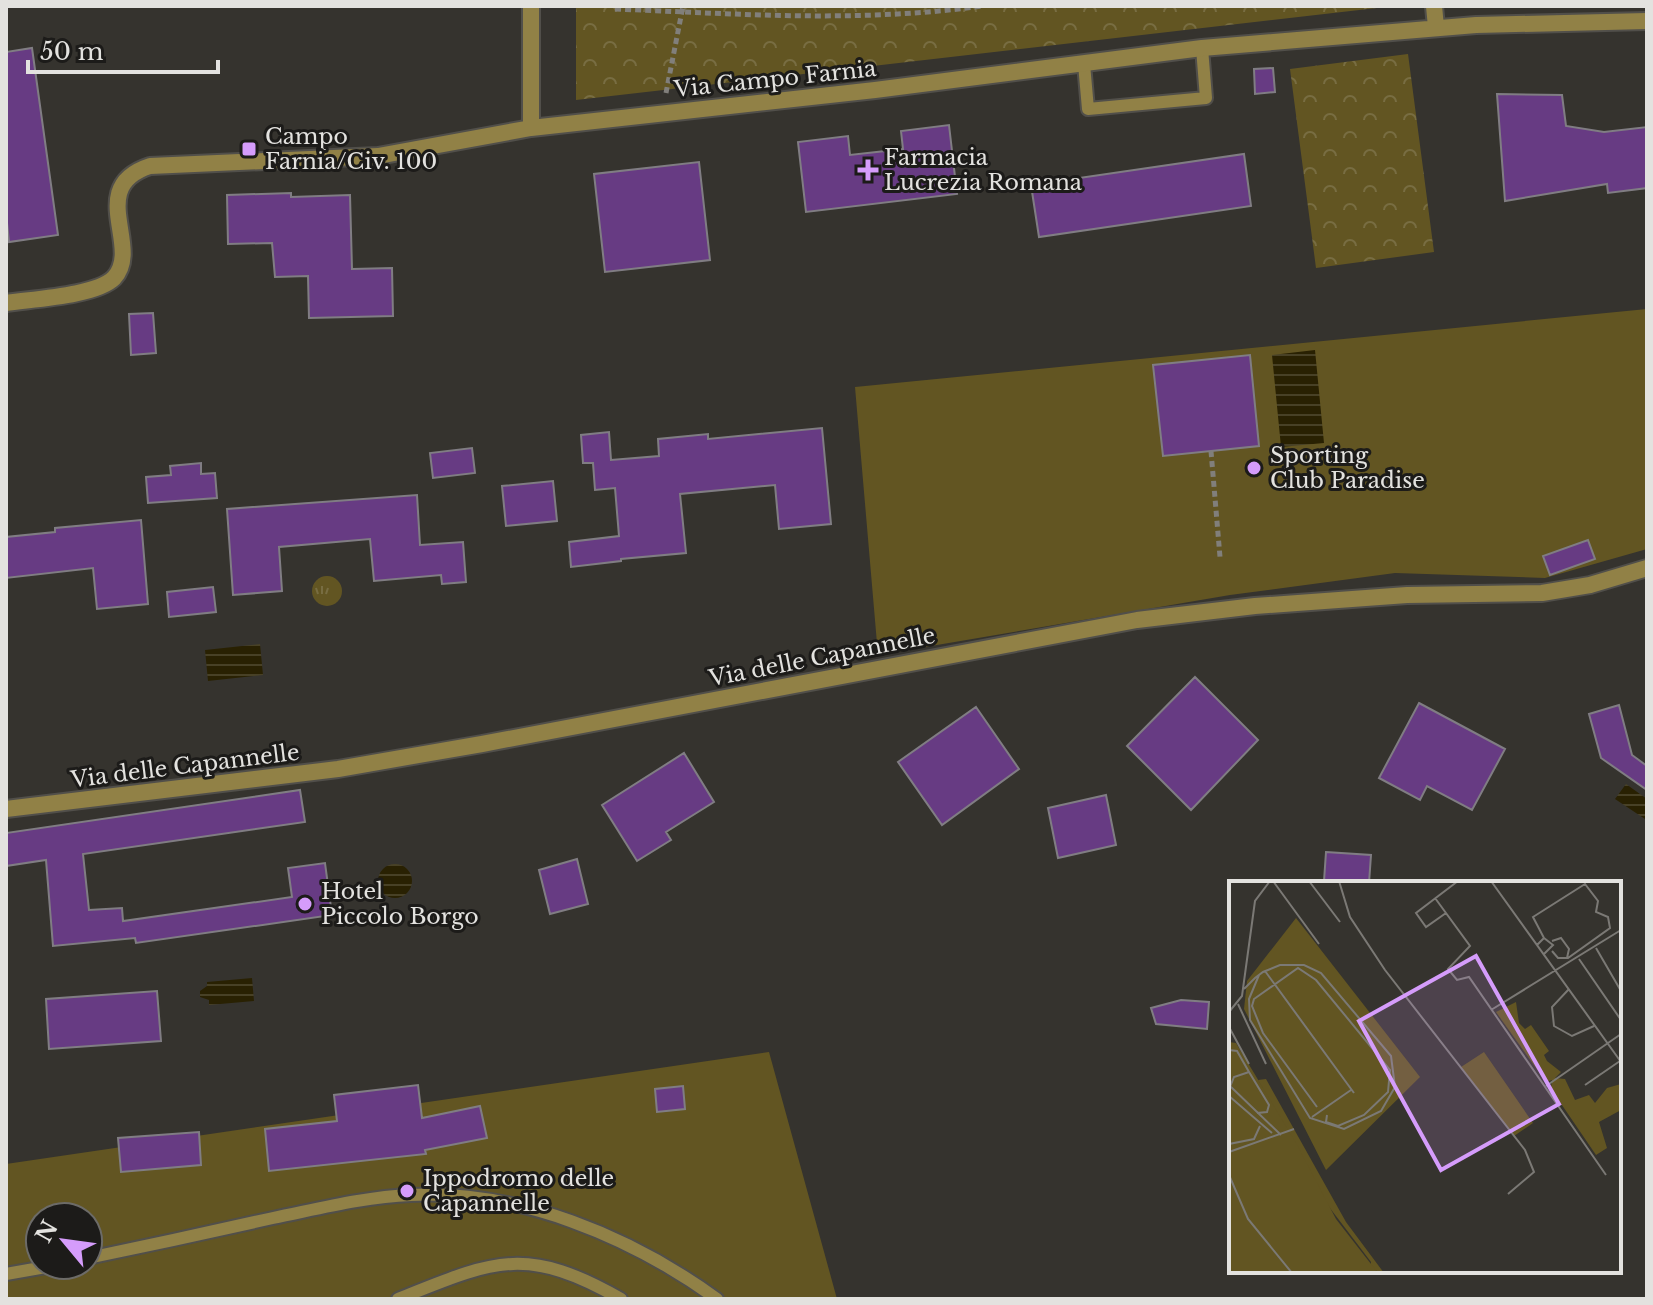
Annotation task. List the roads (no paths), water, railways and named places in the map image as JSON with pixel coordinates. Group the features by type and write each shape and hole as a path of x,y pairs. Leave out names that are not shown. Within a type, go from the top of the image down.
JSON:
{"street":[{"path":"531,6 531,128"},
{"path":"1434,6 1436,27"},
{"name":"Via Campo Farnia","path":"6,303 92,288 114,277 119,269 121,254 120,189 132,175 150,166 378,156 531,128 1202,48 1436,27 1647,21"},
{"name":"Via delle Capannelle","path":"6,809 338,769 1137,620 1255,606 1407,595 1542,593 1590,585 1647,568"}],"lane":[{"path":"1084,64 1088,109 1206,98 1202,48"},
{"path":"104,1255 360,1200 453,1195 529,1208 604,1235 662,1263 717,1299"},
{"path":"398,1299 471,1270 508,1263 529,1263 564,1272 621,1299"}],"place":[{"name":"Campo Farnia/Civ. 100","path":"249,149"},
{"name":"Farmacia Lucrezia Romana","path":"868,170"},
{"name":"Sporting Club Paradise","path":"1254,468"},
{"name":"Hotel Piccolo Borgo","path":"305,904"},
{"name":"Ippodromo delle Capannelle","path":"407,1191"}]}
